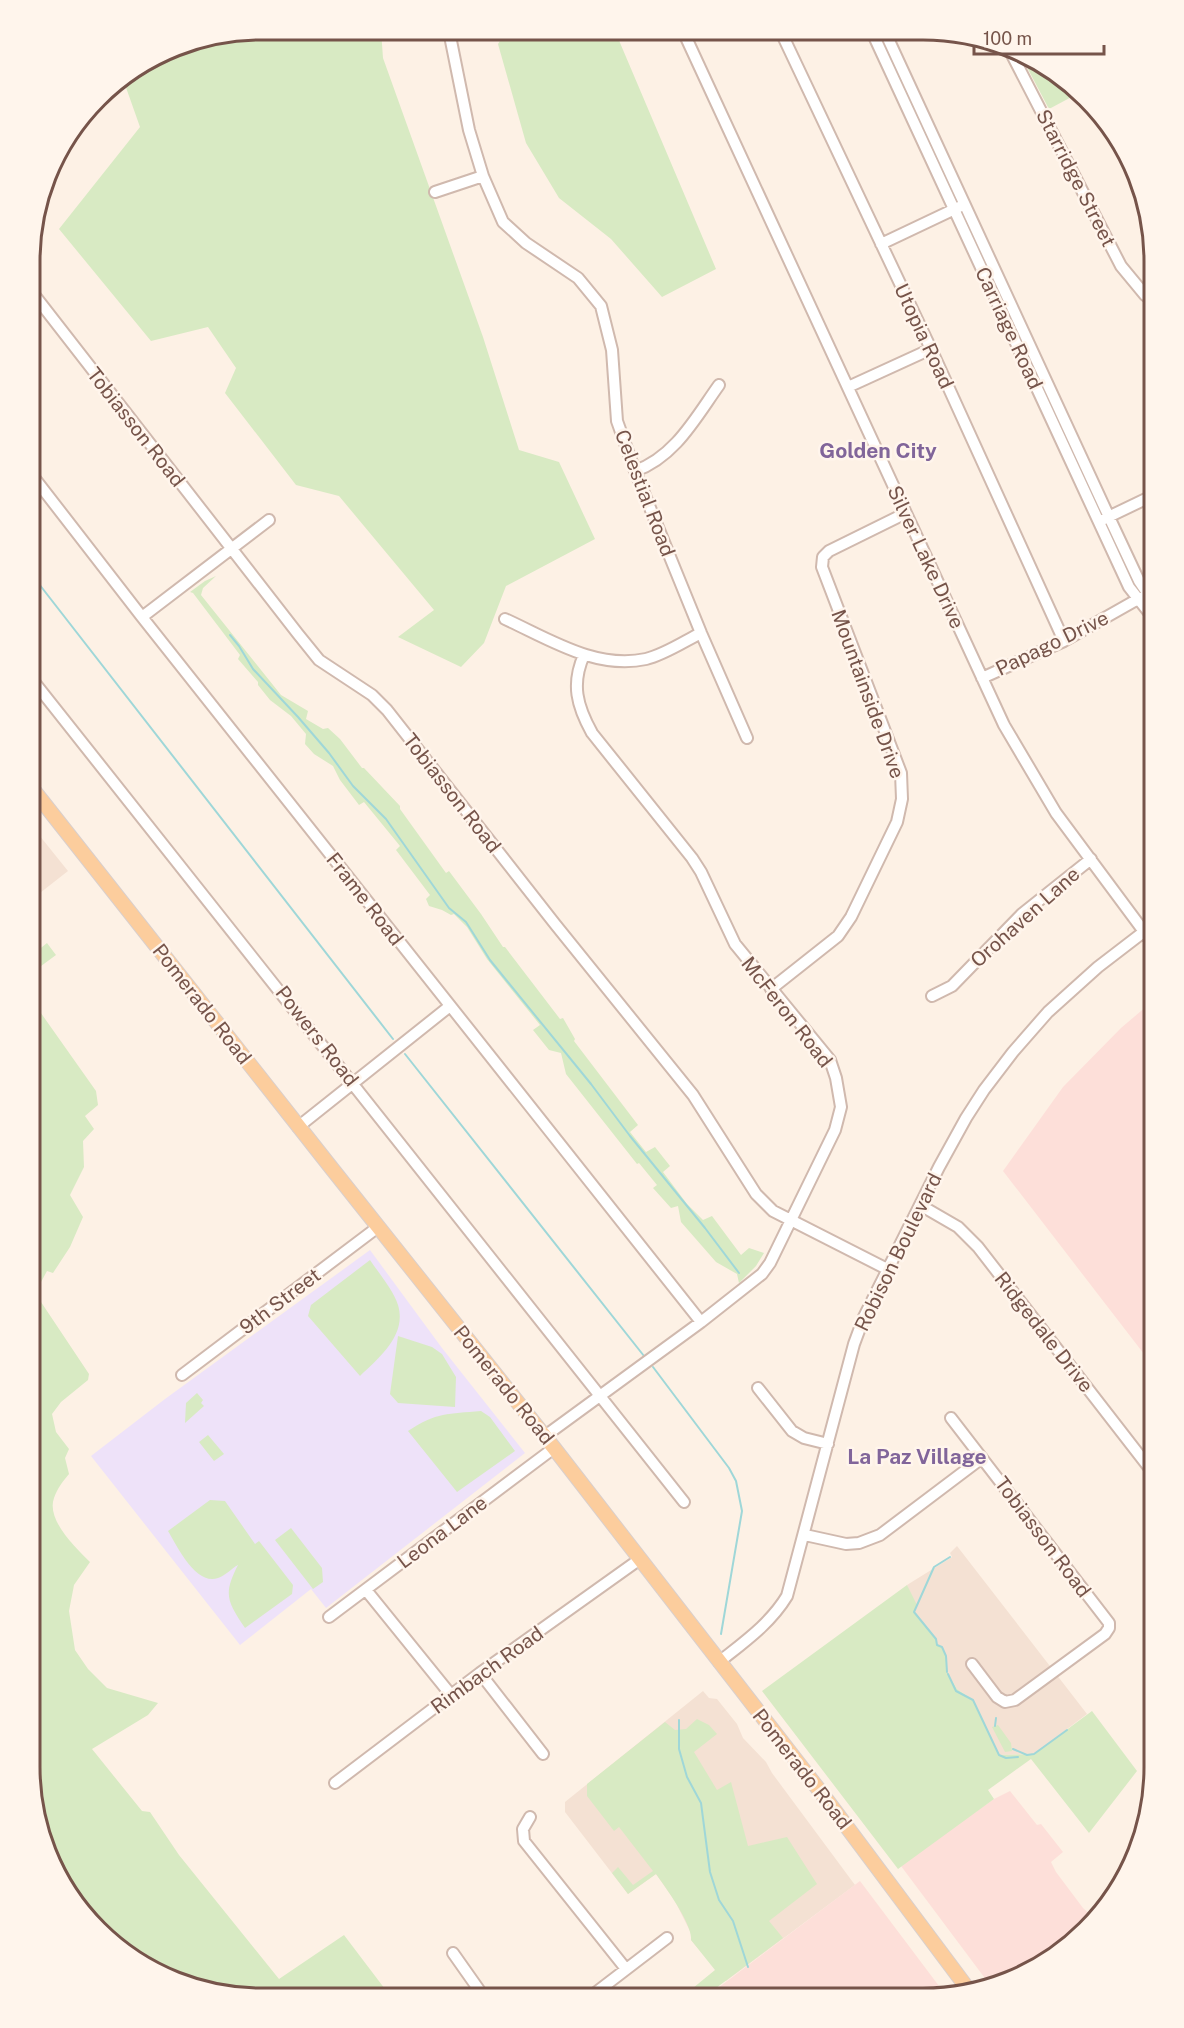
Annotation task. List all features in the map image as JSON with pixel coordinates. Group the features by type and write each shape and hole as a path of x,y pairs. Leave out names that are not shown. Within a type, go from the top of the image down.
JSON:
{"main road":[{"name":"Pomerado Road","path":"40,798 545,1436 823,1795 964,1983"}],"street":[{"name":"Celestial Road","path":"451,40 470,130 483,176 504,222 526,243 578,278 601,306 612,350 617,421 635,471 747,738"},
{"name":"Silver Lake Drive","path":"687,40 1004,725 1056,813 1143,932"},
{"name":"Utopia Road","path":"785,40 931,349 1064,641"},
{"name":"Carriage Road","path":"876,40 954,209 1022,342"},
{"name":"Carriage Road","path":"889,40 964,204 1022,342 1104,519 1129,587 1144,595"},
{"name":"Starridge Street","path":"1015,61 1121,266 1144,294"},
{"path":"435,192 483,176"},
{"path":"881,244 964,204"},
{"name":"Tobiasson Road","path":"40,302 230,549 319,660 372,695 387,710 693,1095 756,1194 772,1211 887,1269"},
{"path":"848,387 931,349"},
{"path":"635,471 664,456 674,446 719,385"},
{"name":"Frame Road","path":"40,485 701,1322"},
{"path":"1104,519 1144,500"},
{"name":"Mountainside Drive","path":"771,989 838,936 851,918 897,822 902,799 901,773 822,567 823,557 829,551 906,513"},
{"path":"142,617 269,520"},
{"name":"Papago Drive","path":"982,678 1064,641 1144,599"},
{"path":"505,619 584,655 620,662 648,659 702,633"},
{"name":"McFeron Road","path":"545,1436 701,1322 762,1274 770,1263 835,1130 841,1107 830,1060 729,936 701,872 692,858 592,733 583,718 576,693 578,670 584,655"},
{"name":"Powers Road","path":"40,689 354,1082 684,1502"},
{"name":"Orohaven Lane","path":"932,996 952,986 1022,914 1091,859"},
{"name":"Robison Boulevard","path":"719,1662 767,1622 787,1596 854,1344 864,1317 966,1118 1013,1052 1048,1012 1098,967 1143,932"},
{"path":"298,1127 450,1006"},
{"name":"Ridgedale Drive","path":"920,1205 958,1227 978,1247 1144,1461"},
{"name":"9th Street","path":"182,1375 378,1227"},
{"path":"758,1388 792,1431 804,1438 828,1444"},
{"name":"Tobiasson Road","path":"951,1418 1109,1623 1105,1634 1015,1700 1005,1702 997,1697 972,1664"},
{"name":"Leona Lane","path":"329,1617 554,1448"},
{"path":"805,1535 846,1544 859,1543 880,1535 982,1458"},
{"name":"Rimbach Road","path":"335,1783 480,1673 640,1559"},
{"path":"366,1590 451,1695"},
{"path":"480,1673 543,1754"},
{"path":"530,1817 523,1830 524,1841 626,1969"},
{"path":"602,1988 667,1938"},
{"path":"453,1953 478,1988"}],"shaded area":[{"path":"40,836 68,871 40,893"},
{"path":"1144,1008 1144,1354 1003,1171 1063,1087 1121,1028"},
{"path":"370,1250 442,1348 525,1453 326,1608 311,1589 240,1645 91,1456 165,1399"},
{"path":"957,1546 1087,1714 1034,1754 999,1755 973,1700 957,1689 947,1672 946,1656 914,1612 907,1585 952,1557 950,1553"},
{"path":"703,1691 709,1698 717,1699 737,1724 743,1738 766,1762 855,1885 726,1981 691,1940 691,1933 675,1901 656,1874 628,1894 565,1812 565,1802"},
{"path":"1010,1791 1037,1825 1041,1824 1063,1852 1051,1862 1056,1872 1088,1913 1057,1942 1033,1958 985,1979 901,1866 994,1799"},
{"path":"860,1881 940,1987 923,1988 718,1988"}],"green space":[{"path":"261,40 382,40 383,58 483,337 519,450 559,462 595,539 506,586 484,643 461,667 398,637 434,610 339,496 296,485 225,393 236,368 208,327 151,341 59,229 140,127 126,87 151,70 190,52 232,42"},
{"path":"500,40 619,40 716,269 662,297 611,239 559,198 526,143 498,44"},
{"path":"1027,67 1071,97 1049,109"},
{"path":"216,576 203,588 201,595 281,695 308,711 306,719 323,729 328,728 340,739 362,768 400,806 446,873 449,871 503,947 560,1019 563,1018 574,1041 638,1125 630,1132 646,1152 655,1147 670,1166 663,1172 687,1204 703,1220 712,1216 741,1255 749,1248 764,1253 756,1266 739,1283 737,1274 716,1262 681,1222 678,1206 671,1208 653,1188 657,1185 639,1163 637,1164 566,1074 561,1053 549,1050 533,1030 540,1025 487,959 467,927 454,914 451,915 429,906 426,899 430,895 396,850 400,846 364,802 359,805 340,780 333,766 314,754 305,744 306,734 291,716 270,700 238,659 240,655 190,592"},
{"path":"47,943 56,955 40,967 40,949"},
{"path":"40,1012 96,1091 98,1105 85,1116 94,1129 83,1141 84,1167 70,1195 83,1217 70,1247 53,1273 47,1271 40,1284"},
{"path":"370,1260 393,1294 400,1316 399,1326 390,1345 360,1376 308,1316 311,1305"},
{"path":"40,1300 89,1374 88,1380 61,1402 52,1414 56,1432 69,1449 65,1458 69,1474 60,1485 54,1498 54,1515 64,1533 90,1562 74,1585 69,1611 75,1650 88,1669 107,1688 158,1703 148,1715 92,1749 142,1811 150,1812 179,1855 279,1979 344,1935 384,1988 261,1988 232,1986 204,1980 164,1965 116,1933 86,1901 63,1864 48,1824 42,1796 40,1767"},
{"path":"398,1336 432,1347 442,1354 456,1377 455,1407 398,1403 390,1394"},
{"path":"197,1393 203,1400 201,1403 204,1406 185,1423 186,1403"},
{"path":"481,1411 490,1417 515,1451 457,1492 408,1431 435,1417"},
{"path":"208,1435 224,1454 214,1461 199,1442"},
{"path":"210,1500 225,1501 255,1544 259,1541 293,1585 292,1594 245,1628 234,1611 229,1597 230,1583 238,1565 218,1578 210,1579 202,1576 188,1563 168,1531"},
{"path":"291,1528 322,1568 323,1582 313,1589 275,1540"},
{"path":"907,1585 917,1605 914,1612 936,1639 937,1645 942,1647 946,1656 947,1672 957,1689 973,1700 999,1755 1034,1754 1092,1711 1137,1771 1089,1833 1031,1759 988,1790 994,1799 898,1869 762,1691"},
{"path":"697,1719 709,1725 717,1734 694,1752 717,1790 731,1782 748,1846 787,1837 817,1884 769,1921 783,1938 716,1988 693,1988 715,1970 691,1940 688,1925 656,1874 628,1894 612,1873 618,1867 633,1885 653,1871 619,1827 614,1831 587,1796 587,1784 665,1722 675,1730 686,1729"},
{"path":"998,1725 1011,1743 1012,1751 1005,1752 992,1727"}],"waterway":[{"path":"40,585 393,1039"},
{"path":"230,635 253,669 329,753 353,786 386,819 449,908 466,922 490,960 591,1084 739,1273"},
{"path":"405,1054 644,1356"},
{"path":"653,1367 729,1468 736,1481 742,1511 721,1634"},
{"path":"947,1672 946,1656 942,1647 937,1645 936,1639 914,1612 934,1567 950,1557"},
{"path":"948,1674 956,1691 973,1700 999,1755 1006,1758 1018,1757"},
{"path":"995,1726 996,1718"},
{"path":"679,1720 679,1749 687,1777 701,1803 710,1872 719,1900 733,1921 748,1967"},
{"path":"1013,1749 1027,1755 1034,1754 1067,1730"}],"district":[{"name":"Golden City","path":"878,450"},
{"name":"La Paz Village","path":"917,1456"}]}
